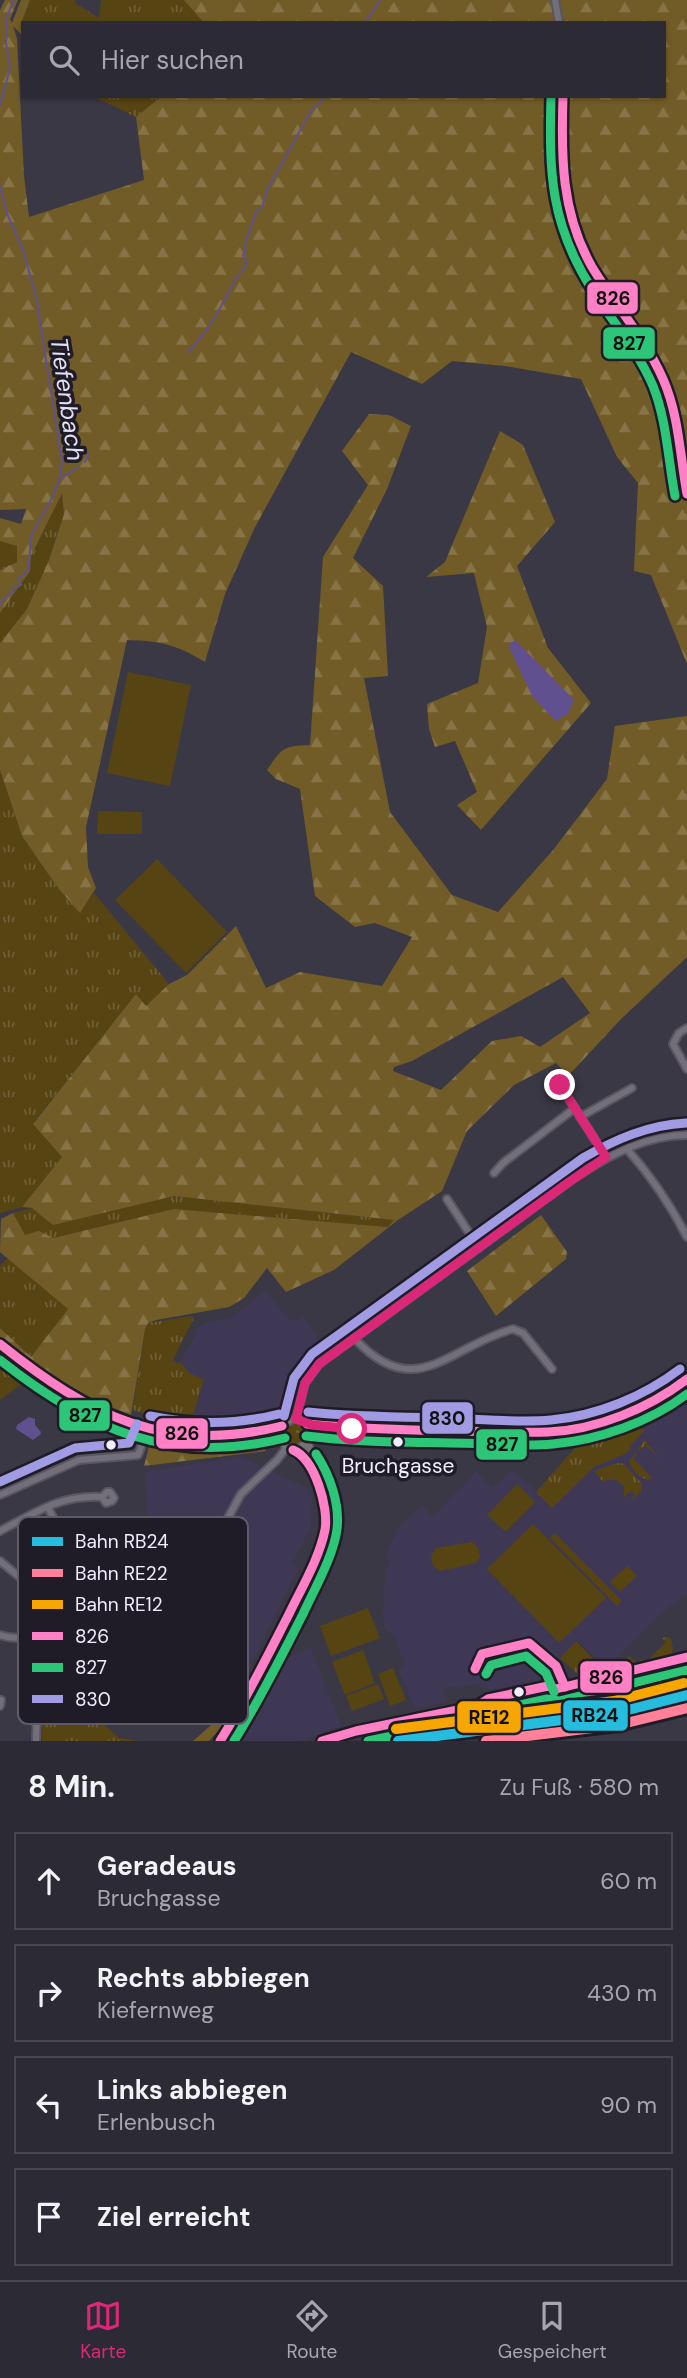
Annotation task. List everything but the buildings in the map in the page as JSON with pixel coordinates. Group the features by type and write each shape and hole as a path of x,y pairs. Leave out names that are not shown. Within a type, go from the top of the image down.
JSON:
{"main road":[{"path":"0,1344 75,1399 111,1416 148,1428 193,1434 270,1435 297,1450 315,1474"},
{"path":"248,1433 282,1426 288,1420 296,1419 307,1424 352,1429 534,1433 567,1430 606,1422 640,1408 674,1391 687,1379"},
{"path":"248,1695 318,1552 325,1529 325,1510 315,1474 307,1424"},
{"path":"282,1426 284,1444"},
{"path":"297,1450 319,1433 352,1429"},
{"path":"220,1741 231,1724"}],"street":[{"path":"555,0 559,21"},
{"path":"563,98 561,159 565,195 574,229 590,261 648,350 664,380 674,412 687,494"},
{"path":"687,1028 673,1044 687,1069"},
{"path":"560,1085 606,1157"},
{"path":"580,1117 632,1088"},
{"path":"494,1172 575,1108"},
{"path":"296,1419 305,1383 319,1364 606,1157 665,1137 687,1135"},
{"path":"627,1149 661,1190 687,1237"},
{"path":"447,1199 479,1248"},
{"path":"355,1339 382,1363 411,1370 429,1366 513,1329 523,1333 552,1369"},
{"path":"0,1496 79,1460 138,1455 148,1428"},
{"path":"228,1517 240,1494 277,1460 284,1444"},
{"path":"28,1517 65,1499 102,1497"},
{"path":"48,1507 52,1517"},
{"path":"0,1531 18,1522"},
{"path":"0,1561 18,1575"},
{"path":"0,1635 18,1638"},
{"path":"679,1660 687,1657"}],"shaded area":[{"path":"515,640 574,700 568,714 556,721 532,696 508,645"},
{"path":"265,1291 290,1320 297,1321 303,1317 329,1353 309,1369 292,1407 275,1420 270,1422 266,1417 249,1421 222,1421 194,1417 204,1379 191,1374 180,1362 195,1337 196,1329 204,1324 232,1318"},
{"path":"687,1386 687,1595 670,1606 606,1668 578,1640 560,1658 563,1672 552,1677 492,1690 479,1684 444,1688 446,1701 415,1709 399,1670 406,1660 400,1654 396,1636 385,1628 383,1616 385,1571 391,1561 385,1557 400,1525 422,1505 432,1517 476,1472 493,1488 512,1469 536,1491 582,1440 580,1435 637,1417 644,1423 649,1421 650,1415 646,1411 674,1397"},
{"path":"29,1417 35,1419 35,1425 41,1432 33,1440 16,1429 17,1425"},
{"path":"240,1457 312,1490 311,1527 292,1563 298,1568 248,1671 248,1517 147,1517 145,1472"},
{"path":"311,1648 341,1726 302,1741 244,1741 275,1663"},
{"path":"687,1664 687,1690 663,1698 687,1692 687,1703 582,1725 432,1741 385,1741 423,1733 580,1716 641,1705 663,1699 563,1715 561,1710 528,1720 507,1716 504,1707"}],"green space":[{"path":"5,0 18,0 10,19 12,23 21,0 30,0 21,21 21,34 13,26 17,39 24,176 29,217 144,180 136,117 160,98 666,98 666,21 202,21 184,0 687,0 687,664 651,575 634,571 638,483 617,457 581,379 505,366 452,361 422,384 351,352 255,527 225,594 205,662 168,645 127,640 86,827 88,867 96,888 80,913 58,888 22,836 0,770 0,643 27,609 49,560 64,514 62,493 31,556 30,571 0,613 0,570 17,562 17,546 0,541 0,518 21,524 26,509 0,510 0,10"},
{"path":"30,0 75,0 75,3 99,18 101,0 184,0 202,21 22,21"},
{"path":"97,98 160,98 136,117"},
{"path":"369,414 389,415 411,426 387,489 353,558 383,586 388,676 364,678 390,812 452,895 498,912 554,849 607,779 615,726 687,716 687,957 621,1019 568,1076 556,1063 514,1085 467,1131 442,1191 398,1220 334,1270 286,1292 267,1268 244,1298 229,1307 148,1323 131,1415 74,1392 36,1370 0,1340 0,1328 31,1357 68,1309 0,1252 1,1219 13,1213 25,1235 39,1231 53,1238 174,1209 388,1227 394,1220 174,1196 53,1225 32,1208 22,1207 62,1157 33,1124 136,994 146,1006 169,984 187,975 236,926 266,988 300,972 382,986 412,937 375,923 355,927 315,896 300,789 276,779 267,770 284,750 310,745 323,557 368,485 342,451","holes":["563,977 590,1013 540,1047 521,1036 492,1041 441,1090 393,1071 394,1067 412,1061"]},
{"path":"500,431 523,445 555,522 517,566 548,648 591,703 481,830 457,805 477,792 455,741 435,747 429,729 427,704 478,683 487,627 474,573 426,577 445,562"},
{"path":"62,492 64,514 49,560 27,609 0,643 0,613 30,571 31,556"},
{"path":"0,541 17,545 17,562 0,570"},
{"path":"128,672 191,685 170,786 107,773"},
{"path":"0,770 22,836 58,888 80,912 94,893 169,984 146,1006 136,995 33,1123 62,1157 22,1207 0,1213"},
{"path":"98,811 142,812 142,834 97,834"},
{"path":"157,859 227,932 186,973 115,900"},
{"path":"174,1196 394,1220 388,1227 174,1209 53,1238 25,1235 13,1213 32,1208 53,1224"},
{"path":"541,1215 567,1252 566,1259 496,1316 467,1271"},
{"path":"8,1257 68,1309 31,1357 0,1328 0,1266"},
{"path":"191,1316 194,1318 173,1360 177,1364 180,1362 191,1374 204,1379 194,1413 182,1419 174,1419 135,1411 133,1408 148,1323"},
{"path":"0,1362 24,1382 0,1400"},
{"path":"641,1415 644,1431 625,1454 594,1467 552,1508 536,1492 582,1440 580,1435"},
{"path":"295,1422 303,1426 307,1434 303,1442 295,1446 287,1442 283,1434 287,1426"},
{"path":"154,1440 199,1445 261,1443 266,1451 144,1466 149,1447"},
{"path":"645,1440 659,1458 646,1446 636,1451"},
{"path":"635,1452 637,1454 633,1458 652,1478 649,1480 640,1476 630,1464"},
{"path":"619,1463 624,1464 642,1484 641,1491 631,1501 635,1494 631,1491 624,1497 624,1487 617,1480 603,1482 595,1472"},
{"path":"517,1484 535,1502 506,1532 487,1515"},
{"path":"533,1524 606,1598 559,1643 487,1569"},
{"path":"555,1533 622,1601 617,1606 550,1538"},
{"path":"472,1542 478,1547 480,1557 476,1563 440,1571 433,1566 431,1556 436,1548"},
{"path":"627,1566 637,1576 620,1592 610,1582"},
{"path":"368,1608 380,1638 331,1656 320,1626"},
{"path":"668,1637 673,1649 671,1657 617,1669 629,1656 637,1663 642,1659 646,1662 666,1642 662,1638"},
{"path":"576,1641 602,1668 598,1672 579,1675 560,1658"},
{"path":"363,1650 375,1683 345,1695 332,1662"},
{"path":"393,1668 406,1700 390,1706 378,1674"},
{"path":"378,1684 384,1699 352,1711 346,1696"},
{"path":"42,1724 104,1724 119,1738 139,1741 42,1741"},
{"path":"212,1724 224,1724 209,1741 193,1741"}],"waterway":[{"name":"Tiefenbach","path":"0,104 10,69 6,43 7,16 14,0"},
{"path":"366,21 380,0"},
{"path":"188,352 208,327 247,264 243,255 246,250 244,247 256,212 262,207 267,190 312,109 323,98"},
{"name":"Tiefenbach","path":"0,186 36,296 62,461 58,484 30,539 28,571 19,578 21,585 13,588 11,595 6,596 0,604"},
{"path":"85,462 89,453"},
{"path":"62,478 78,467"}],"rail line":[{"name":"RE12","path":"396,1729 614,1701 684,1683"},
{"name":"RB24","path":"398,1741 616,1713 687,1695"},
{"name":"RE22","path":"486,1741 618,1725 687,1708"}],"transit line":[{"name":"827","path":"551,98 552,174 560,220 579,267 633,349 653,386 664,427 675,496"},
{"name":"826","path":"563,98 563,162 574,226 592,267 639,336 663,379 676,421 687,494"},
{"name":"830","path":"284,1416 294,1378 312,1354 583,1158 633,1134 686,1123"},
{"name":"826","path":"0,1344 66,1391 131,1423 165,1432 201,1436 240,1434 282,1426"},
{"name":"827","path":"0,1360 66,1406 133,1436 168,1444 205,1447 244,1446 285,1438"},
{"name":"830","path":"308,1412 512,1421 551,1420 619,1404 680,1369"},
{"name":"826","path":"307,1424 415,1430 566,1430 622,1416 672,1390 687,1379"},
{"name":"827","path":"306,1436 378,1441 553,1444 623,1428 657,1413 687,1394"},
{"name":"830","path":"150,1416 215,1422 279,1414"},
{"name":"830","path":"0,1482 75,1448 129,1443 137,1424"},
{"name":"826","path":"248,1693 305,1583 319,1552 325,1530 325,1509 319,1485 308,1463 293,1450"},
{"name":"827","path":"248,1717 303,1614 335,1539 338,1519 335,1500 330,1480 316,1454"},
{"name":"826","path":"475,1669 482,1654 529,1643 556,1666 565,1687"},
{"name":"827","path":"486,1674 491,1665 526,1656 546,1673 554,1692"},
{"name":"826","path":"322,1741 356,1731 477,1706 488,1699 548,1686 556,1689 687,1657"},
{"name":"827","path":"368,1741 479,1718 493,1711 547,1699 559,1701 687,1670"},
{"name":"826","path":"220,1741 230,1724"},
{"name":"827","path":"234,1741 244,1724"}],"place":[{"name":"Bruchgasse","path":"398,1442"}],"route":[{"path":"352,1429 312,1425 296,1419 300,1397 312,1371 606,1157 560,1085"}]}
